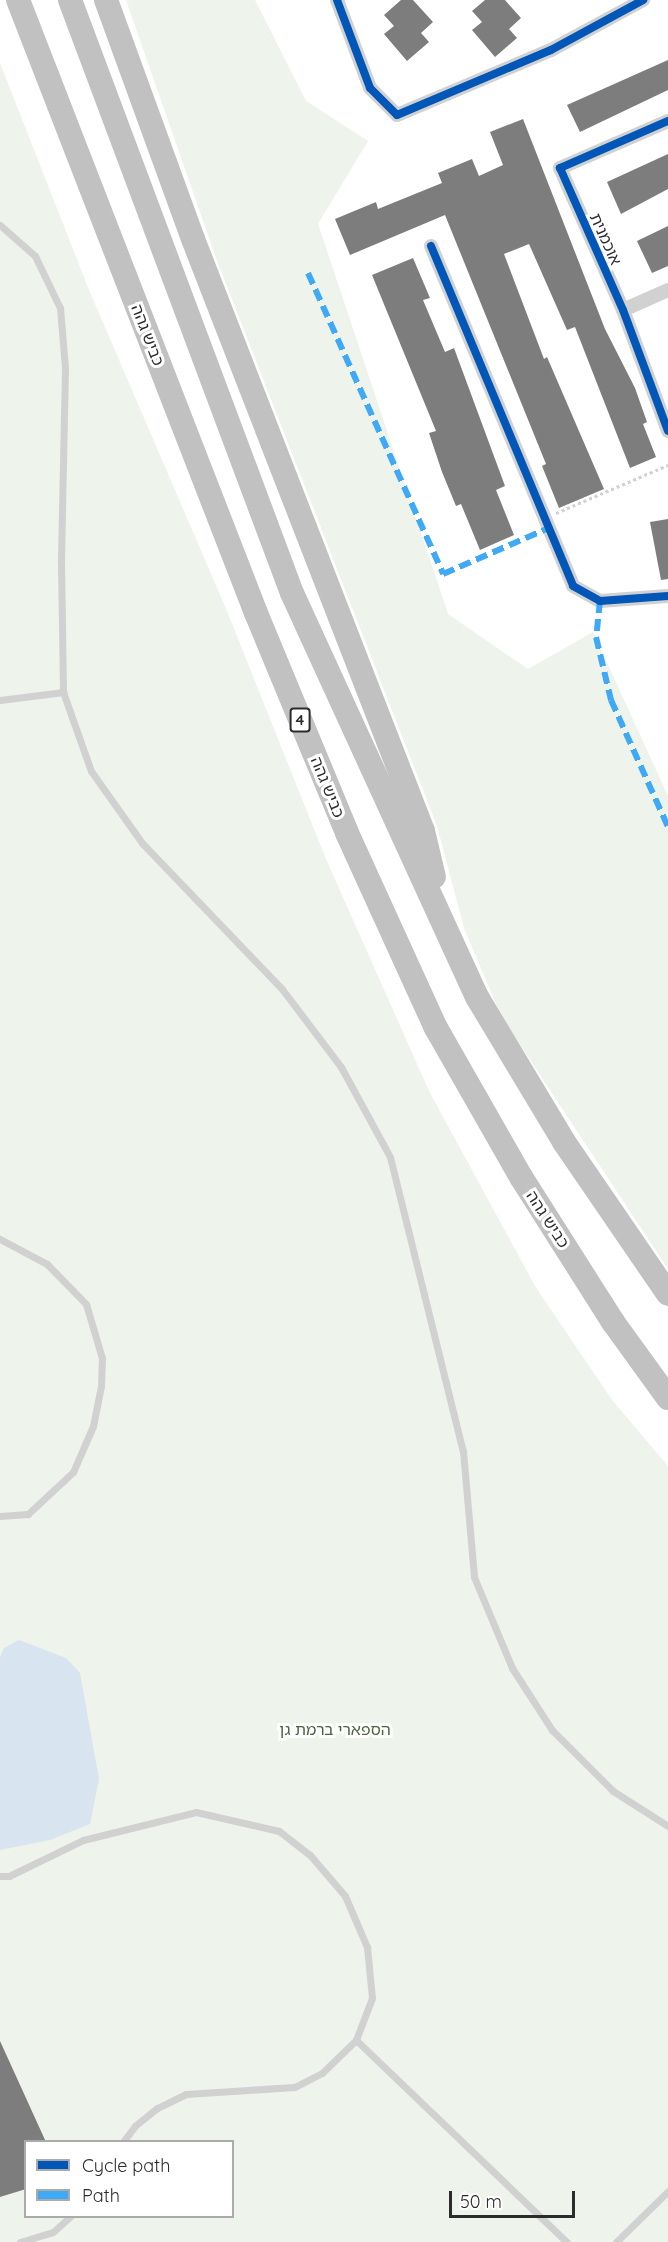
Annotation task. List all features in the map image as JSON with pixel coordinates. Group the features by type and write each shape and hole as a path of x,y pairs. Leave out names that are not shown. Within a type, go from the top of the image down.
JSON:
{"highway":[{"name":"כביש גהה","path":"18,0 261,624 347,833 436,1028 521,1177 614,1322 668,1398"},
{"path":"70,0 292,593 477,997 564,1142 668,1294"},
{"path":"106,0 193,239 423,831 447,932"}],"street":[{"path":"337,0 370,88 397,115 551,50 643,0"},
{"name":"אוכמנית","path":"668,121 560,168 623,310 668,431"},
{"path":"431,246 573,586 600,602 668,596"},
{"path":"623,310 668,290"}],"lane":[{"path":"0,225 35,256 60,308 65,368 63,692 91,771 130,825 282,989 341,1067 390,1157 463,1451 474,1577 512,1668 552,1731 613,1791 668,1826"},
{"path":"0,700 63,692"},
{"path":"0,1239 46,1264 86,1304 102,1358 101,1386 93,1426 73,1472 28,1514 0,1516"},
{"path":"0,1876 9,1876 83,1840 195,1812 279,1831 310,1855 345,1896 367,1947 372,1998 356,2040 322,2073 294,2087 186,2094 157,2109 135,2126 124,2140"},
{"path":"356,2040 567,2242"},
{"path":"616,2242 668,2191"},
{"path":"20,2242 53,2232 70,2218"}],"path":[{"path":"545,518 668,465"}],"green space":[{"path":"126,0 255,0 306,101 368,141 318,224 448,614 528,669 593,632 668,796 668,1269 501,1016 464,928 437,826 216,258"},
{"name":"הספארי ברמת גן","path":"0,63 89,290 227,611 326,859 429,1091 535,1286 612,1400 668,1466 668,2242 0,2242 0,2197 24,2189 24,2218 234,2218 234,2140 46,2140 0,2043"}],"shaded area":[{"path":"19,1640 66,1658 80,1673 99,1779 90,1824 50,1840 0,1850 0,1657 4,1648"}],"building":[{"path":"401,0 413,0 433,22 421,33 429,42 407,61 384,34 394,26 384,15"},
{"path":"485,0 505,0 521,18 509,29 517,38 495,57 472,30 482,22 472,11"},
{"path":"668,60 668,90 580,132 567,105"},
{"path":"523,119 605,329 635,388 647,422 643,424 656,457 630,468 575,327 567,330 529,244 504,254 544,359 547,357 604,489 559,508 542,466 546,464 445,215 350,255 335,219 376,202 378,209 442,183 438,173 472,159 479,176 503,165 490,132"},
{"path":"668,154 668,189 621,214 607,182"},
{"path":"668,226 668,266 652,273 637,241"},
{"path":"413,258 430,298 423,300 445,352 454,348 505,486 496,490 514,535 480,550 461,504 456,506 442,472 429,433 436,431 372,275"},
{"path":"668,519 668,579 661,580 650,522"},
{"path":"0,2041 45,2140 24,2140 24,2190 0,2197"}],"marked path":[{"path":"308,273 443,574 549,528"},
{"path":"600,601 596,637 611,700 668,827"}],"cycle path":[{"path":"337,0 370,88 397,115 551,50 643,0"},
{"path":"668,121 560,168 623,310 668,431"},
{"path":"431,246 573,586 600,601 668,596"}]}
